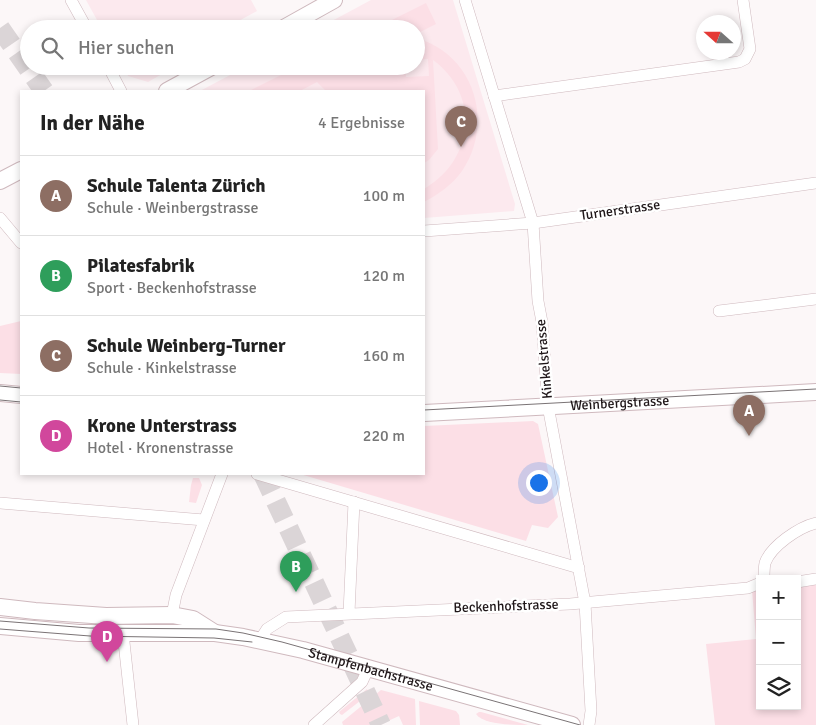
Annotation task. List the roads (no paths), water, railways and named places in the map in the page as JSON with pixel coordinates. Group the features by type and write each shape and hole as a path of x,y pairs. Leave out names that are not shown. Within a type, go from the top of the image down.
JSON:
{"street":[{"path":"71,0 82,20"},
{"path":"298,20 334,0"},
{"name":"Kinkelstrasse","path":"465,0 533,223 548,406 585,602 591,711 589,725"},
{"path":"494,96 739,62 745,59 750,49 744,0"},
{"path":"113,75 120,90"},
{"path":"169,90 196,75"},
{"path":"0,181 20,171"},
{"name":"Turnerstrasse","path":"425,231 533,223 816,183"},
{"path":"0,218 20,241"},
{"path":"719,311 816,299"},
{"name":"Weinbergstrasse","path":"425,413 816,392"},
{"path":"0,393 20,395"},
{"path":"172,615 176,595 222,475"},
{"path":"260,475 579,568"},
{"path":"349,613 354,502"},
{"path":"0,503 204,520"},
{"path":"764,575 765,563 788,536 805,526 816,523"},
{"path":"801,581 816,579"},
{"name":"Beckenhofstrasse","path":"260,640 268,629 286,617 585,602 748,588 756,585"},
{"name":"Stampfenbachstrasse","path":"0,607 106,616 172,615 192,619 215,634 260,640 303,650 572,725"},
{"path":"0,626 79,633 215,634"},
{"path":"123,634 133,725"},
{"path":"314,725 362,682 368,669"}],"tunnel":[{"path":"0,28 20,57"},
{"path":"33,75 43,90"},
{"path":"263,475 381,725"}],"tram line":[{"path":"0,386 20,388"},
{"path":"425,410 816,389"},
{"path":"0,400 20,402"},
{"path":"0,621 89,628 216,629 243,633 282,642 580,725"},
{"path":"0,629 90,636 214,638 252,642"}],"place":[{"name":"Schule Weinberg-Turner","path":"461,147"},
{"name":"Schule Talenta Zürich","path":"749,436"},
{"name":"Pilatesfabrik","path":"296,592"},
{"name":"Krone Unterstrass","path":"107,662"}]}
